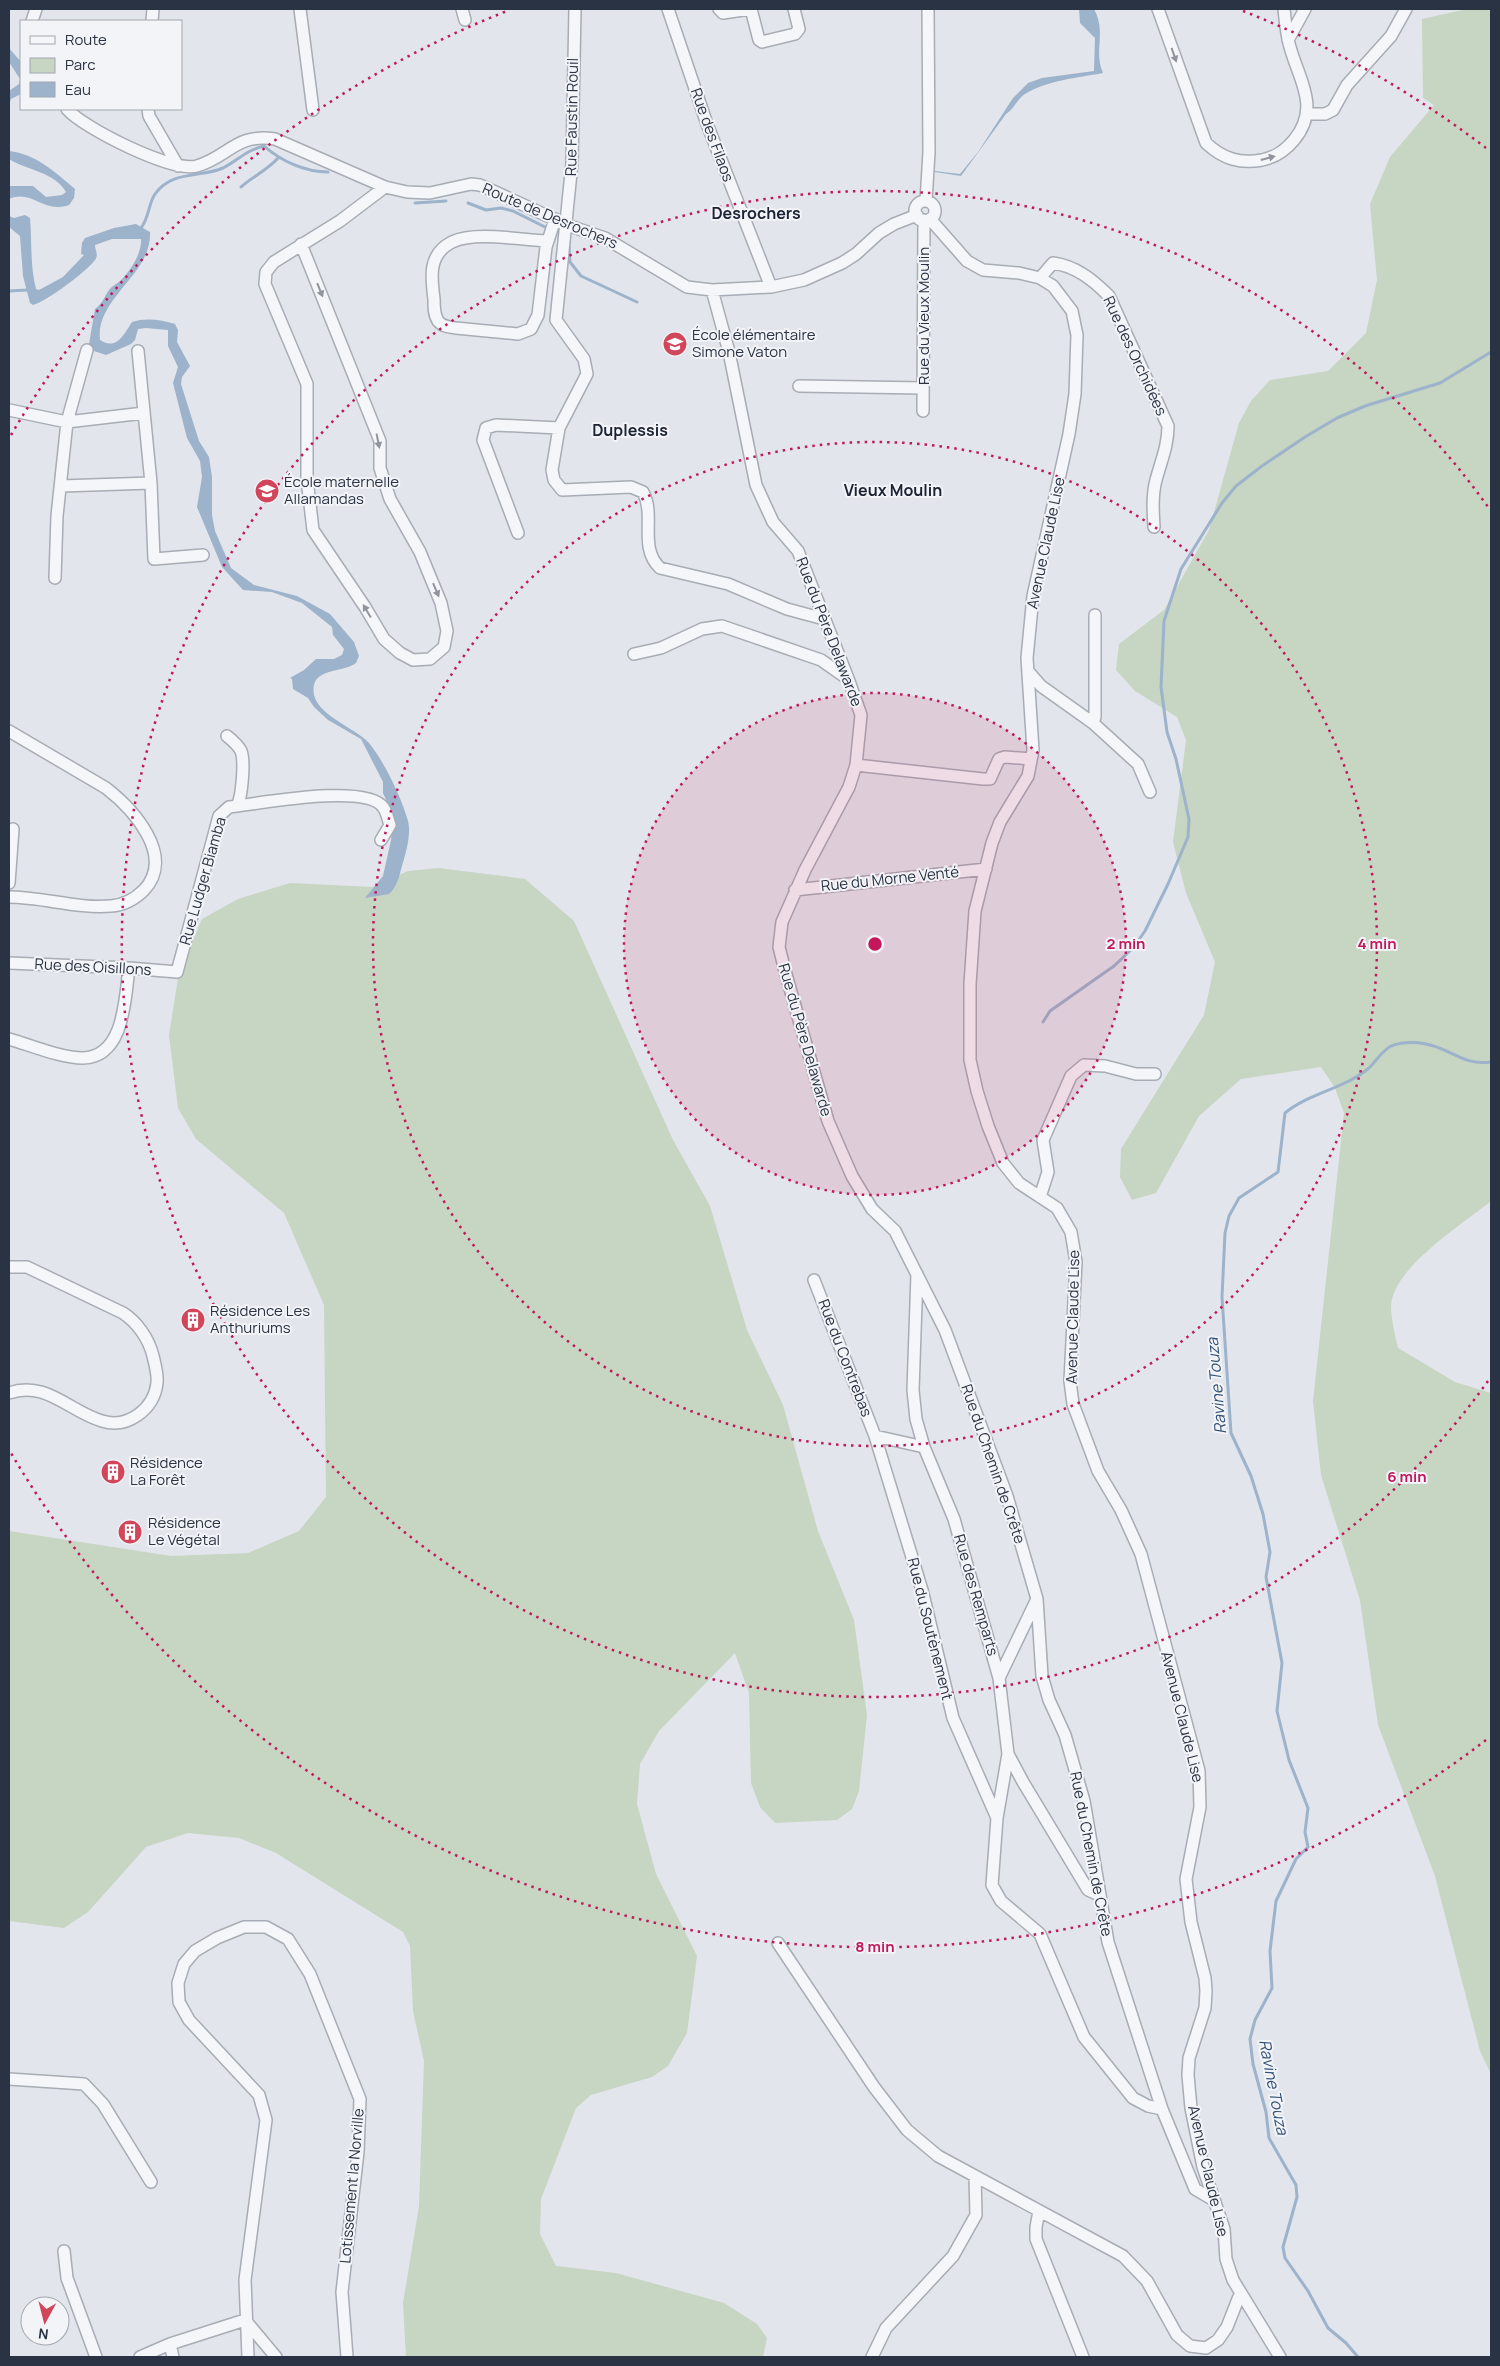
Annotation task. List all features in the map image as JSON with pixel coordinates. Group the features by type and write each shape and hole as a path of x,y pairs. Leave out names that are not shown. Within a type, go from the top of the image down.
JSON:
{"street":[{"path":"300,9 313,110"},
{"name":"Rue Faustin Rouil","path":"575,9 572,163 568,224 556,320 584,359 587,374 559,428 552,470 554,480 562,490 631,487 642,492 647,500 649,551 653,561 660,568 728,584 787,608 824,619"},
{"name":"Rue des Filaos","path":"668,9 707,124 771,288"},
{"path":"719,9 723,13 750,9 759,40 762,42 794,34 799,29 794,9"},
{"path":"926,201 928,9"},
{"path":"1158,9 1206,143 1214,151 1228,158 1246,162 1276,157 1289,147 1298,136 1308,114 1308,104 1300,73 1288,40 1284,9"},
{"path":"1288,40 1305,9"},
{"path":"1308,114 1325,114 1333,110 1347,85 1392,36 1406,9"},
{"name":"Route de Desrochers","path":"68,110 74,117 89,127 162,162 178,166 198,166 250,138 262,137 275,139 385,187 407,192 430,193 471,184 480,185 555,219 605,238 627,249 686,287 712,290 771,288 804,280 842,263 856,254 879,233 894,224 924,218"},
{"path":"148,110 149,116 178,166"},
{"path":"301,244 380,442 380,468 390,499 420,552 441,603 447,631 444,647 430,659 414,660 400,653 384,639 365,607 313,530 307,479 307,384 265,284 266,272 274,262 301,244 340,221 385,187"},
{"path":"926,201 934,207 934,214 924,218 916,209 918,204 926,201"},
{"name":"Avenue Claude Lise","path":"924,218 967,261 984,270 1019,273 1040,278 1060,294 1072,311 1078,335 1075,394 1069,434 1033,596 1027,658 1032,704 1032,759 1028,776 1000,822 975,911 970,984 970,1060 988,1126 1003,1163 1019,1183 1057,1208 1067,1222 1074,1246 1076,1262 1070,1381 1073,1404 1098,1471 1121,1510 1141,1554 1199,1771 1200,1807 1186,1878 1191,1922 1205,1978 1205,2008 1189,2058 1188,2075 1197,2139 1212,2199 1224,2228 1226,2259 1240,2294 1267,2333 1280,2357"},
{"name":"Rue du Vieux Moulin","path":"923,411 924,218"},
{"path":"547,241 481,237 453,241 442,249 435,259 431,273 435,316 439,323 456,328 518,334 531,329 538,315 547,241 555,219"},
{"name":"Rue des Orchidées","path":"1040,278 1053,263 1064,264 1092,279 1109,296 1168,426 1168,443 1156,482 1152,507 1154,527"},
{"name":"Rue du Père Delawarde","path":"712,290 731,361 756,485 773,522 798,551 850,680 861,715 856,765 849,787 795,890 782,922 779,947 828,1121 852,1176 872,1209 895,1231 917,1272"},
{"path":"55,578 57,516 67,422 87,350"},
{"path":"138,351 151,483 154,559 203,555"},
{"path":"799,386 923,388"},
{"path":"9,410 67,422 144,413"},
{"path":"518,532 483,440 486,428 496,425 559,428"},
{"path":"61,486 151,483"},
{"path":"1093,723 1095,717 1095,615"},
{"path":"634,654 661,648 702,629 722,626 821,660 850,680"},
{"path":"1028,671 1041,686 1093,723 1138,764 1150,792"},
{"path":"9,731 106,788 121,799 148,834 152,843 154,861 152,878 148,886 134,899 123,904 97,906 25,897 9,897"},
{"path":"228,736 237,745 242,754 241,795 237,806"},
{"path":"856,765 990,779 1000,759 1005,757 1032,759"},
{"name":"Rue Ludger Biamba","path":"177,972 219,816 224,810 237,806 329,795 370,798 383,806 390,825 381,840"},
{"path":"9,883 13,829"},
{"name":"Rue du Morne Venté","path":"795,890 986,868"},
{"name":"Rue des Oisillons","path":"9,963 177,972"},
{"path":"9,1038 71,1057 91,1057 99,1053 114,1038 119,1028 129,968"},
{"path":"1040,1197 1048,1172 1043,1140 1070,1076 1084,1065 1105,1066 1136,1074 1155,1074"},
{"path":"9,1266 28,1267 132,1319 153,1354 157,1382 148,1407 132,1419 120,1422 102,1421 43,1392 23,1390 9,1393"},
{"name":"Rue des Remparts","path":"917,1272 913,1390 916,1419 924,1447 954,1519 999,1678 1008,1754 1088,1890 1099,1895"},
{"name":"Rue du Chemin de Crête","path":"917,1272 946,1330 1003,1486 1037,1600 1042,1676 1049,1700 1065,1735 1084,1801 1108,1942 1162,2109 1195,2189 1212,2199"},
{"name":"Rue du Contrebas","path":"814,1280 875,1436"},
{"path":"875,1436 924,1447"},
{"name":"Rue du Soutènement","path":"875,1436 922,1590 953,1718 997,1818"},
{"path":"999,1678 1037,1600"},
{"path":"1008,1754 997,1818 992,1885 1001,1901 1040,1934 1084,2037 1133,2098 1148,2106 1162,2109"},
{"name":"Lotissement la Norville","path":"248,2357 245,2280 266,2120 259,2095 189,2020 179,2002 178,1982 184,1964 195,1951 217,1938 244,1927 266,1927 288,1939 310,1974 360,2098 357,2162 342,2292 347,2357"},
{"path":"778,1943 874,2087 907,2130 938,2156 1123,2256 1147,2281 1177,2335 1190,2346 1206,2348 1218,2340 1227,2327 1240,2294"},
{"path":"9,2079 84,2084 103,2104 151,2182"},
{"path":"872,2357 886,2328 953,2256 976,2215 975,2176"},
{"path":"1039,2211 1036,2239 1083,2357"},
{"path":"64,2251 67,2278 96,2357"},
{"path":"140,2357 170,2344 246,2320 276,2357"},
{"path":"170,2344 173,2357"}],"green space":[{"path":"1467,9 1491,9 1491,1201 1448,1234 1416,1262 1404,1276 1395,1291 1391,1306 1392,1322 1398,1348 1455,1382 1491,1393 1491,2074 1480,2051 1435,1876 1378,1725 1360,1600 1321,1475 1313,1401 1344,1113 1335,1088 1321,1067 1241,1079 1199,1116 1156,1193 1132,1200 1120,1177 1121,1149 1204,1015 1215,962 1186,893 1173,842 1186,740 1177,717 1135,691 1116,670 1119,644 1164,610 1209,530 1239,423 1251,401 1270,380 1328,371 1366,333 1377,280 1370,204 1390,157 1434,105 1423,98 1422,19"},
{"path":"438,868 525,879 574,921 673,1140 710,1206 747,1330 783,1405 818,1531 854,1620 867,1715 859,1791 852,1809 837,1820 775,1823 760,1807 751,1783 749,1693 735,1653 659,1731 640,1764 637,1804 656,1874 697,1956 687,2033 668,2066 652,2077 591,2095 576,2108 541,2199 540,2234 556,2266 616,2273 724,2303 757,2324 767,2338 763,2357 406,2357 403,2303 419,2206 424,2061 413,2011 410,1946 403,1932 276,1853 239,1838 188,1833 146,1847 88,1912 64,1928 9,1921 9,1531 171,1556 248,1553 299,1531 326,1497 324,1305 284,1213 196,1139 178,1108 169,1035 179,972 202,919 238,899 290,883 372,887 408,871"}],"water":[{"path":"1079,9 1094,9 1098,18 1100,34 1099,57 1103,73 1053,83 1025,94 1006,114 961,176 935,172 960,174 978,152 1013,98 1028,83 1042,78 1094,71 1095,38 1080,23"},
{"path":"9,48 20,61 20,79 9,62"},
{"path":"20,79 20,94 11,99 9,105 9,91 19,84"},
{"path":"9,151 36,160 52,170 75,189 74,198 69,205 52,206 25,197 9,199 9,186 33,186 46,197 62,195 66,192 55,180 9,159"},
{"path":"25,215 30,218 33,272 36,289 39,290 63,277 84,255 81,254 82,243 85,238 114,228 136,224 150,232 148,247 142,261 106,311 101,325 100,340 111,344 119,340 132,322 137,320 165,321 175,324 178,330 177,342 190,366 182,377 181,384 199,441 209,457 212,477 212,515 215,531 231,568 254,585 297,596 330,614 354,642 359,656 356,663 321,676 314,685 314,695 325,711 369,743 392,780 405,812 409,825 408,840 399,878 389,894 365,898 383,876 391,840 393,815 383,793 383,782 361,739 328,720 314,707 308,698 293,689 292,679 290,678 304,670 316,659 334,659 342,655 344,649 333,635 332,627 302,603 272,592 243,590 222,567 197,507 202,477 200,461 187,438 173,383 178,367 168,346 168,330 138,329 135,340 131,344 106,355 94,351 89,344 95,309 110,289 121,280 132,266 140,250 141,239 112,239 95,245 97,256 90,265 56,292 33,305 30,303 23,276 20,236 9,227 9,216 14,218"}],"waterway":[{"path":"140,229 155,194 162,186 178,178 223,168 257,148 264,146 286,161 302,168 328,172"},
{"path":"241,187 279,157"},
{"path":"415,203 446,201"},
{"path":"468,203 486,210 501,208 513,211 547,228"},
{"path":"569,247 570,262 581,276 637,302"},
{"path":"9,291 27,290 28,286"},
{"path":"1043,1022 1050,1011 1114,966 1133,948 1145,931 1188,837 1189,819 1176,759 1167,732 1161,687 1164,621 1181,569 1222,503 1236,486 1262,466 1337,418 1365,406 1440,383 1491,352"},
{"name":"Ravine Touza","path":"1358,2357 1346,2343 1328,2328 1308,2291 1285,2258 1283,2247 1297,2197 1296,2185 1269,2138 1266,2112 1253,2064 1250,2039 1255,2020 1272,1988 1270,1951 1276,1901 1296,1859 1308,1847 1305,1832 1308,1808 1289,1760 1277,1711 1282,1663 1266,1577 1270,1552 1263,1514 1251,1476 1231,1433 1222,1297 1225,1233 1229,1216 1239,1198 1278,1172 1285,1113 1294,1106 1359,1075 1369,1068 1385,1050 1395,1045 1408,1043 1426,1044 1464,1059 1481,1063 1491,1062"}],"place":[{"name":"École élémentaire Simone Vaton","path":"675,344"},
{"name":"École maternelle Allamandas","path":"267,491"},
{"name":"Résidence Les Anthuriums","path":"193,1320"},
{"name":"Résidence La Forêt","path":"113,1472"},
{"name":"Résidence Le Végétal","path":"130,1532"}],"district":[{"name":"Desrochers","path":"756,213"},
{"name":"Duplessis","path":"630,430"},
{"name":"Vieux Moulin","path":"893,490"}]}
